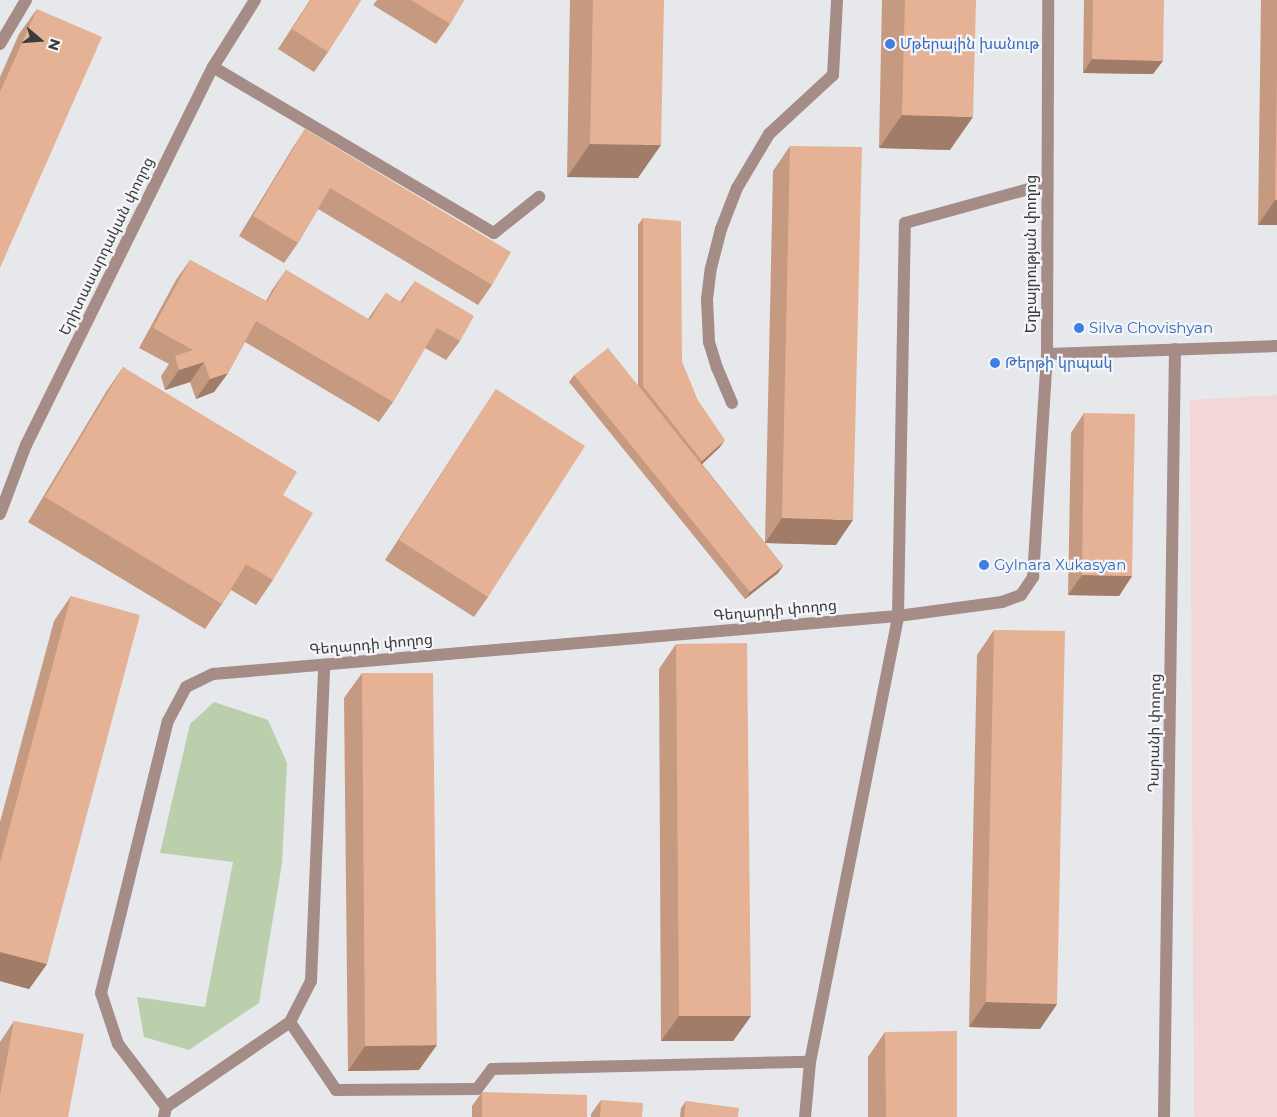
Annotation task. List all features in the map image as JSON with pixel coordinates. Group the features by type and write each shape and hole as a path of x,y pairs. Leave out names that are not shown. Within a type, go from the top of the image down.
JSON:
{"street":[{"path":"0,44 26,0"},
{"name":"Երիտասարդական փողոց","path":"0,514 26,445 213,67 255,0"},
{"path":"732,403 717,368 709,342 707,299 711,268 721,229 737,188 769,134 796,106 833,75 836,0"},
{"name":"Եղբայրության փողոց","path":"1021,595 1033,577 1047,354 1048,0"},
{"path":"213,67 494,233 539,197"},
{"path":"805,1117 810,1062 898,616 905,223 1047,184"},
{"path":"1047,354 1277,346"},
{"name":"Դարանի փողոց","path":"1164,1117 1175,349"},
{"name":"Գեղարդի փողոց","path":"165,1112 118,1044 101,993 168,722 186,687 213,674 898,616 1002,602 1021,595"},
{"path":"165,1112 290,1022 311,981 324,665"},
{"path":"290,1022 336,1090 476,1089 492,1069 810,1062"}],"shaded area":[{"path":"1277,395 1277,1117 1194,1117 1190,400"}],"green space":[{"path":"214,702 268,720 287,763 282,863 259,1003 189,1050 144,1037 137,997 205,1007 233,862 160,853 190,724"}],"building":[{"path":"311,0 361,0 328,52 292,29"},
{"path":"411,0 464,0 450,24"},
{"path":"593,0 664,0 661,145 590,144"},
{"path":"905,0 976,0 973,117 902,115"},
{"path":"1093,0 1164,0 1163,61 1092,59"},
{"path":"37,9 102,37 0,268 0,92"},
{"path":"1277,74 1277,200 1275,200"},
{"path":"305,129 511,252 492,285 330,188 298,243 253,216"},
{"path":"790,146 862,147 853,520 782,518"},
{"path":"643,218 681,221 682,362 697,399 725,440 702,461 643,386"},
{"path":"190,260 267,302 286,270 370,320 386,293 402,303 415,281 474,316 460,341 437,328 393,402 256,321 228,373 210,379 204,362 179,370 175,356 193,350 153,328"},
{"path":"608,348 783,566 750,592 574,375"},
{"path":"123,367 297,472 283,495 313,513 273,580 246,564 222,604 45,497"},
{"path":"496,389 585,446 488,597 399,540"},
{"path":"1084,413 1135,414 1132,576 1082,575"},
{"path":"71,596 140,615 47,964 0,952 0,863"},
{"path":"994,630 1065,631 1057,1004 986,1002"},
{"path":"747,643 751,1016 679,1016 676,644"},
{"path":"362,673 433,673 437,1045 365,1046"},
{"path":"14,1021 84,1034 68,1117 0,1117 0,1095"},
{"path":"957,1031 957,1117 886,1117 885,1032"},
{"path":"482,1092 587,1095 587,1117 482,1117"},
{"path":"601,1100 643,1103 642,1117 600,1117"},
{"path":"686,1101 739,1108 738,1117 684,1117"}],"place":[{"name":"Մթերային խանութ","path":"890,44"},
{"name":"Silva Chovishyan","path":"1079,328"},
{"name":"Թերթի կրպակ","path":"995,363"},
{"name":"Gylnara Xukasyan","path":"984,565"}]}
